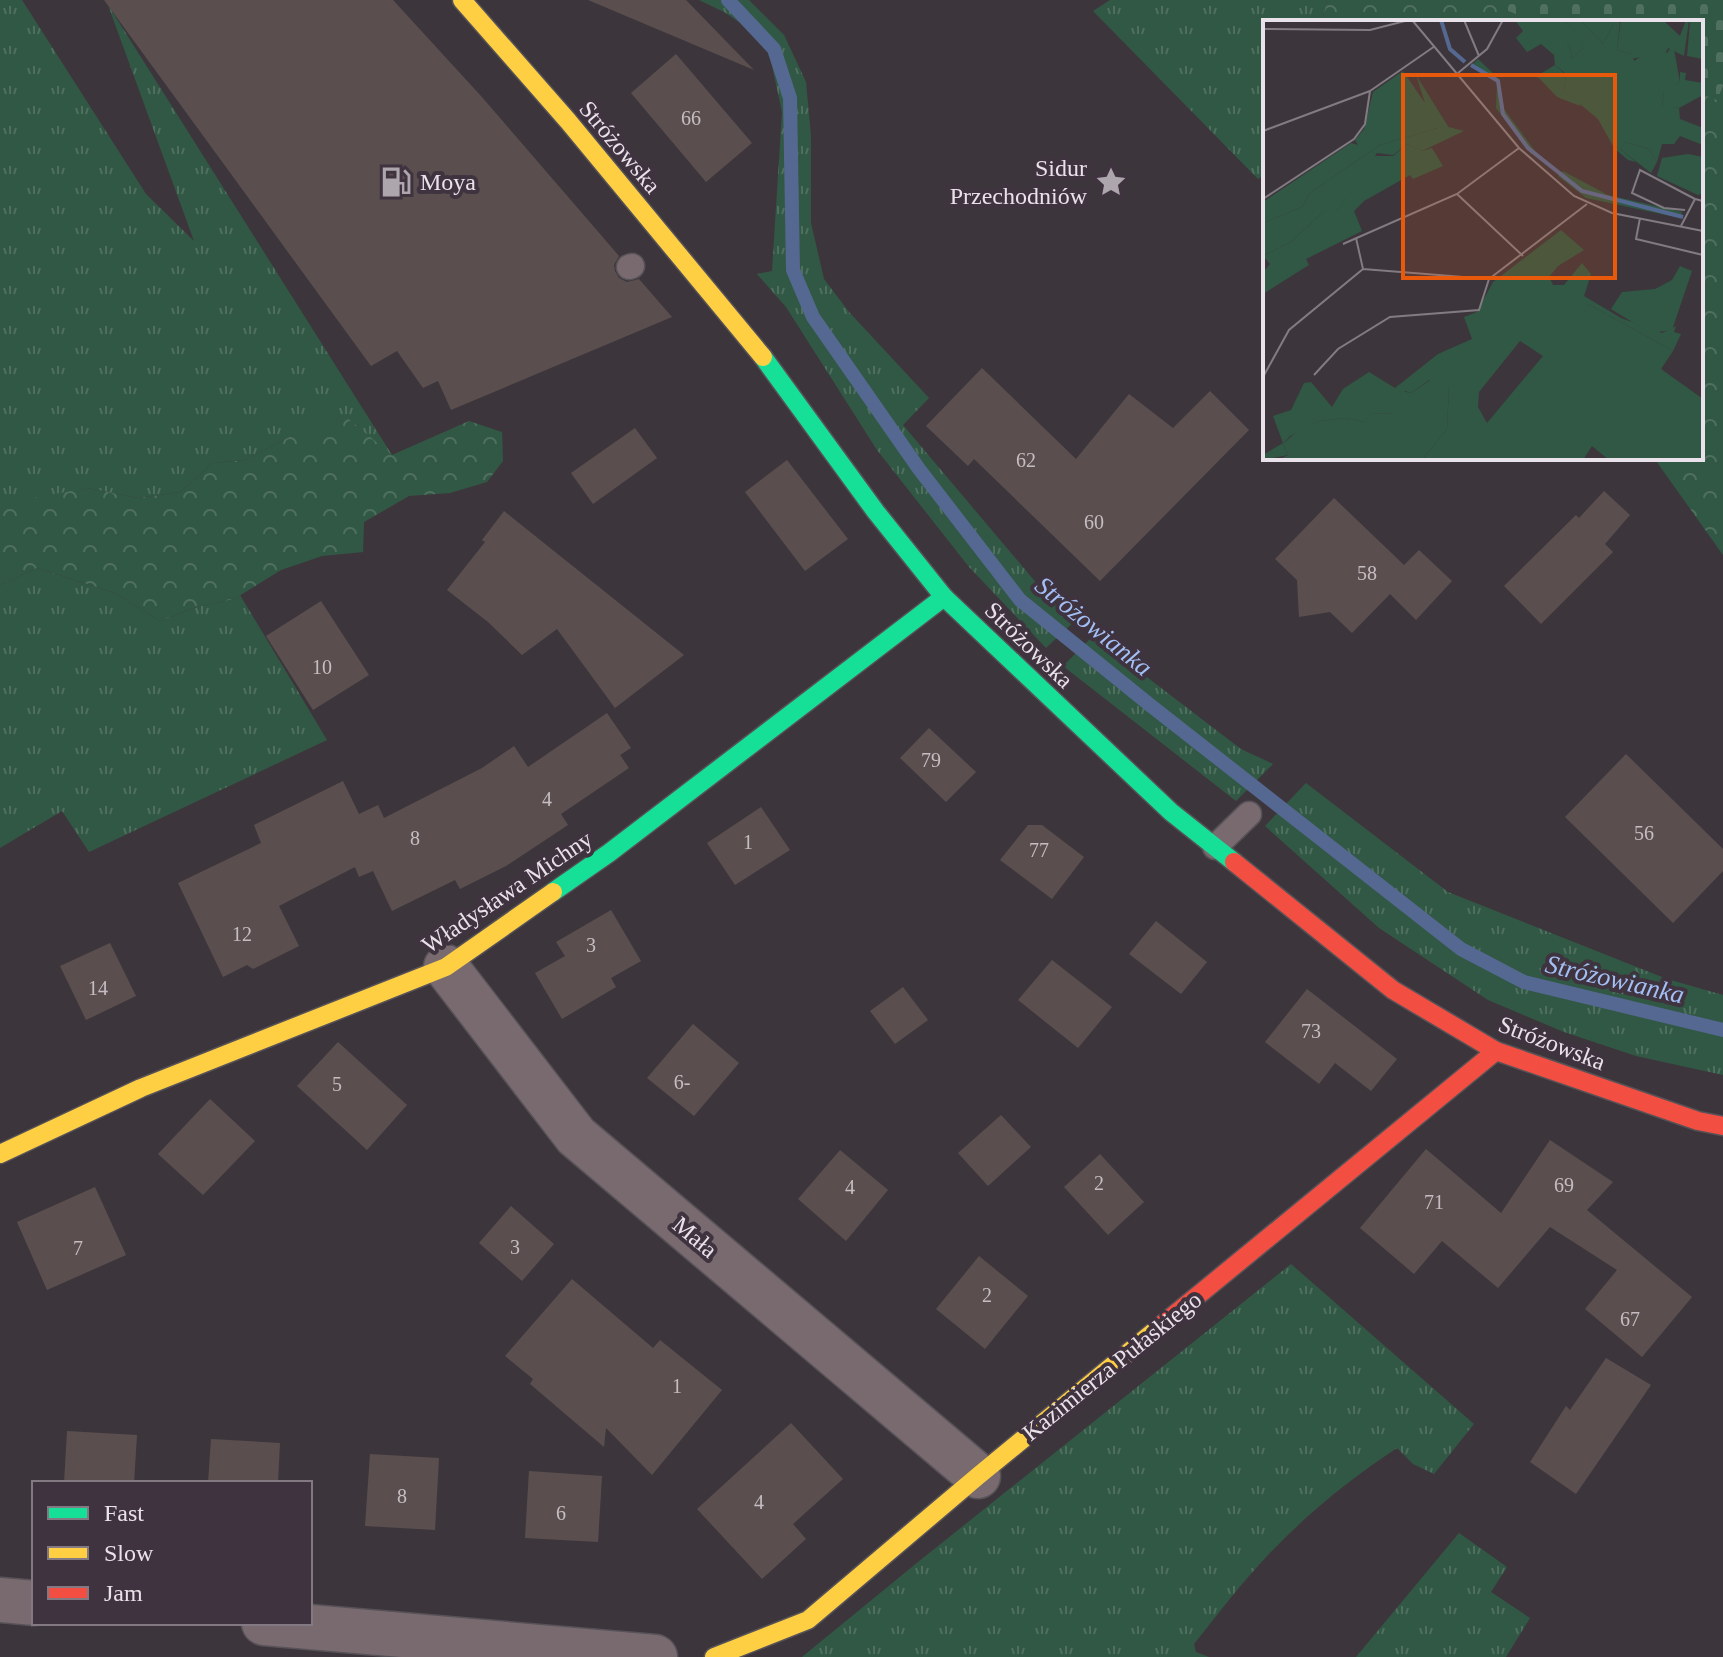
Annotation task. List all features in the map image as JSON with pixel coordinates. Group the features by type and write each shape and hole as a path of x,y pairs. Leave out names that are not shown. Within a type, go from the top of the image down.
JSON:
{"street":[{"name":"Stróżowska","path":"462,0 568,121 756,348 876,512 944,597 1171,812 1393,990 1496,1051 1698,1121 1723,1126"},
{"name":"Władysława Michny","path":"0,1154 141,1088 446,967 609,853 944,597"},
{"name":"Mała","path":"446,967 576,1136 978,1476"},
{"name":"Kazimierza Pułaskiego","path":"714,1657 808,1620 978,1476 1496,1051"},
{"path":"0,1600 32,1603"},
{"path":"287,1625 655,1657"}],"lane":[{"path":"1215,847 1249,814"}],"green space":[{"path":"0,0 22,0 146,194 194,241 108,5 392,455 289,437 245,460 213,463 180,492 138,498 87,488 0,513"},
{"path":"699,0 749,0 784,35 806,82 811,136 811,223 824,279 849,312 929,398 903,425 1044,592 1077,619 1046,648 969,567 877,450 786,307 757,274 772,271 782,112 769,52 751,30"},
{"path":"1110,0 1327,0 1322,20 1263,20 1263,175 1258,179 1093,11"},
{"path":"1327,0 1723,0 1723,555 1655,460 1703,460 1703,20 1322,20"},
{"path":"1483,0 1723,0 1723,86 1717,100 1703,95 1703,20 1529,20"},
{"path":"346,417 392,455 469,421 502,432 503,461 487,482 450,493 409,496 364,522 363,552 322,556 281,570 234,599 196,607 160,621 115,593 37,568 0,585 0,513 7,503 87,488 138,498 180,492 213,463 245,460 289,437"},
{"path":"37,568 115,593 160,621 240,595 327,740 89,852 62,811 0,848 0,585"},
{"path":"1093,636 1241,749 1273,764 1236,801 1063,666"},
{"path":"1306,783 1448,892 1667,979 1723,995 1723,1075 1636,1056 1564,1032 1488,1000 1379,928 1265,826"},
{"path":"1291,1264 1474,1424 1434,1474 1413,1464 1397,1448 1314,1511 1259,1565 1194,1644 1196,1652 1209,1657 802,1657 918,1562"},
{"path":"1459,1533 1507,1567 1491,1592 1530,1618 1506,1657 1356,1657"}],"building":[{"name":"Moya","path":"104,0 393,0 481,96 619,256 614,265 619,278 627,282 639,279 672,317 451,410 438,381 423,388 397,351 371,366"},
{"path":"588,0 686,0 754,70"},
{"path":"676,54 752,143 706,182 631,93"},
{"path":"982,368 1076,459 1129,394 1173,428 1210,391 1249,430 1100,581 974,459 968,466 926,426"},
{"path":"635,428 657,458 593,504 571,473"},
{"path":"787,460 848,539 805,571 745,492"},
{"path":"1604,491 1630,515 1605,544 1613,552 1541,624 1504,586"},
{"path":"1334,498 1404,565 1419,550 1452,581 1416,620 1390,594 1352,633 1330,612 1299,617 1297,580 1275,559"},
{"path":"504,511 684,655 615,708 557,629 522,655 488,622 447,590 485,542 482,540"},
{"path":"321,601 369,675 313,710 266,636"},
{"path":"607,713 631,748 620,755 629,768 561,814 568,825 506,866 460,889 455,880 392,911 373,871 359,877 355,867 279,906 299,946 253,969 247,965 223,977 178,883 261,843 254,825 343,781 359,814 378,805 384,818 482,768 514,746 528,767"},
{"path":"929,728 976,772 946,802 900,758"},
{"path":"1626,754 1723,849 1723,871 1673,923 1565,817"},
{"path":"761,807 790,850 735,885 707,843"},
{"path":"1028,825 1042,825 1084,857 1052,899 1000,860"},
{"path":"611,910 641,961 611,978 616,987 562,1019 535,973 565,956 556,942"},
{"path":"1156,921 1207,962 1181,994 1129,954"},
{"path":"110,943 136,996 86,1020 60,966"},
{"path":"1052,960 1112,1007 1078,1048 1018,1000"},
{"path":"903,987 928,1020 895,1044 870,1011"},
{"path":"1307,989 1397,1059 1371,1091 1335,1063 1319,1084 1265,1042"},
{"path":"693,1024 739,1063 694,1116 647,1078"},
{"path":"338,1042 407,1105 367,1150 297,1086"},
{"path":"210,1099 255,1141 203,1195 158,1154"},
{"path":"1001,1115 1031,1147 988,1186 958,1153"},
{"path":"1550,1140 1613,1182 1587,1210 1692,1297 1642,1357 1585,1309 1617,1270 1550,1227 1498,1288 1442,1241 1414,1274 1360,1228 1426,1149 1501,1213"},
{"path":"840,1150 888,1190 846,1241 798,1199"},
{"path":"1100,1154 1144,1202 1108,1235 1064,1187"},
{"path":"95,1187 126,1255 47,1290 17,1222"},
{"path":"511,1206 554,1244 522,1281 479,1243"},
{"path":"979,1256 1028,1296 985,1349 936,1309"},
{"path":"572,1279 653,1348 660,1340 722,1390 652,1475 606,1428 604,1447 530,1384 533,1379 505,1356"},
{"path":"1606,1358 1651,1385 1576,1494 1530,1462 1566,1406 1570,1410"},
{"path":"791,1423 843,1479 793,1524 806,1539 762,1579 697,1509"},
{"path":"67,1431 137,1435 134,1481 64,1481"},
{"path":"211,1439 280,1443 278,1481 208,1481"},
{"path":"370,1454 439,1458 435,1530 365,1526"},
{"path":"529,1471 602,1476 598,1542 525,1538"}],"waterway":[{"name":"Stróżowianka","path":"728,0 774,49 790,98 793,270 813,317 919,469 1020,600 1461,949 1524,982 1723,1030"}],"traffic: fast":[{"path":"763,357 876,512 944,597 1171,812 1234,862"},
{"path":"553,892 609,853 944,597"}],"traffic: slow":[{"path":"462,0 568,121 763,357"},
{"path":"0,1154 141,1088 446,967 553,892"},
{"path":"714,1657 808,1620 1163,1324"}],"traffic: jam":[{"path":"1234,862 1393,990 1496,1051 1698,1121 1723,1126"},
{"path":"1163,1324 1496,1051"}],"place":[{"name":"Moya","path":"396,182"},
{"name":"Sidur Przechodniów","path":"1111,182"}]}
